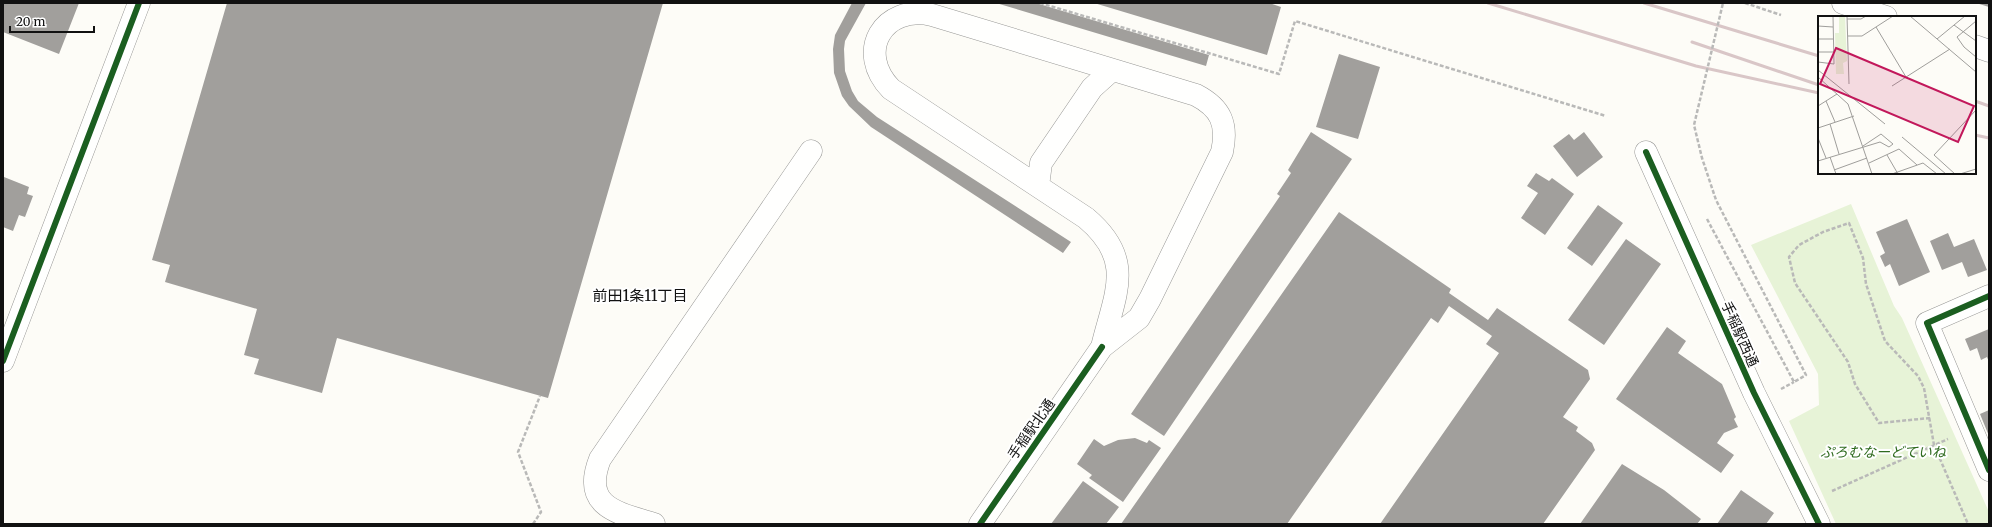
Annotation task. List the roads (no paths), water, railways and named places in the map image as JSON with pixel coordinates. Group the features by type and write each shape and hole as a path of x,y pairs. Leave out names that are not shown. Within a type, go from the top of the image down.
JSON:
{"street":[{"path":"3,361 139,3"},
{"path":"1842,3 1883,16"},
{"path":"921,13 1196,95 1206,101 1221,116 1225,140 1222,152 1150,299 1138,318 1102,347 1118,288 1116,260 1110,244 1102,231 1086,218 891,89 884,81 875,65 875,44 880,34 888,24 898,17 921,13"},
{"path":"1976,46 1989,51"},
{"path":"1038,186 1041,163 1092,88 1112,70"},
{"path":"654,524 617,512 605,506 598,495 595,482 595,471 600,459 811,151"},
{"name":"手稲駅西通","path":"1646,152 1754,394 1819,524"},
{"path":"1989,296 1927,323 1989,470"},
{"name":"手稲駅北通","path":"980,524 1102,347"}],"railway":[{"path":"1488,3 1696,66 1818,93"},
{"path":"1644,3 1818,56"},
{"path":"1692,42 1818,85"},
{"path":"1976,101 1989,106"},
{"path":"1976,135 1989,138"}],"district":[{"name":"前田1条11丁目","path":"640,295"}],"park label":[{"name":"ぷろむなーどていね","path":"1883,452"}]}
